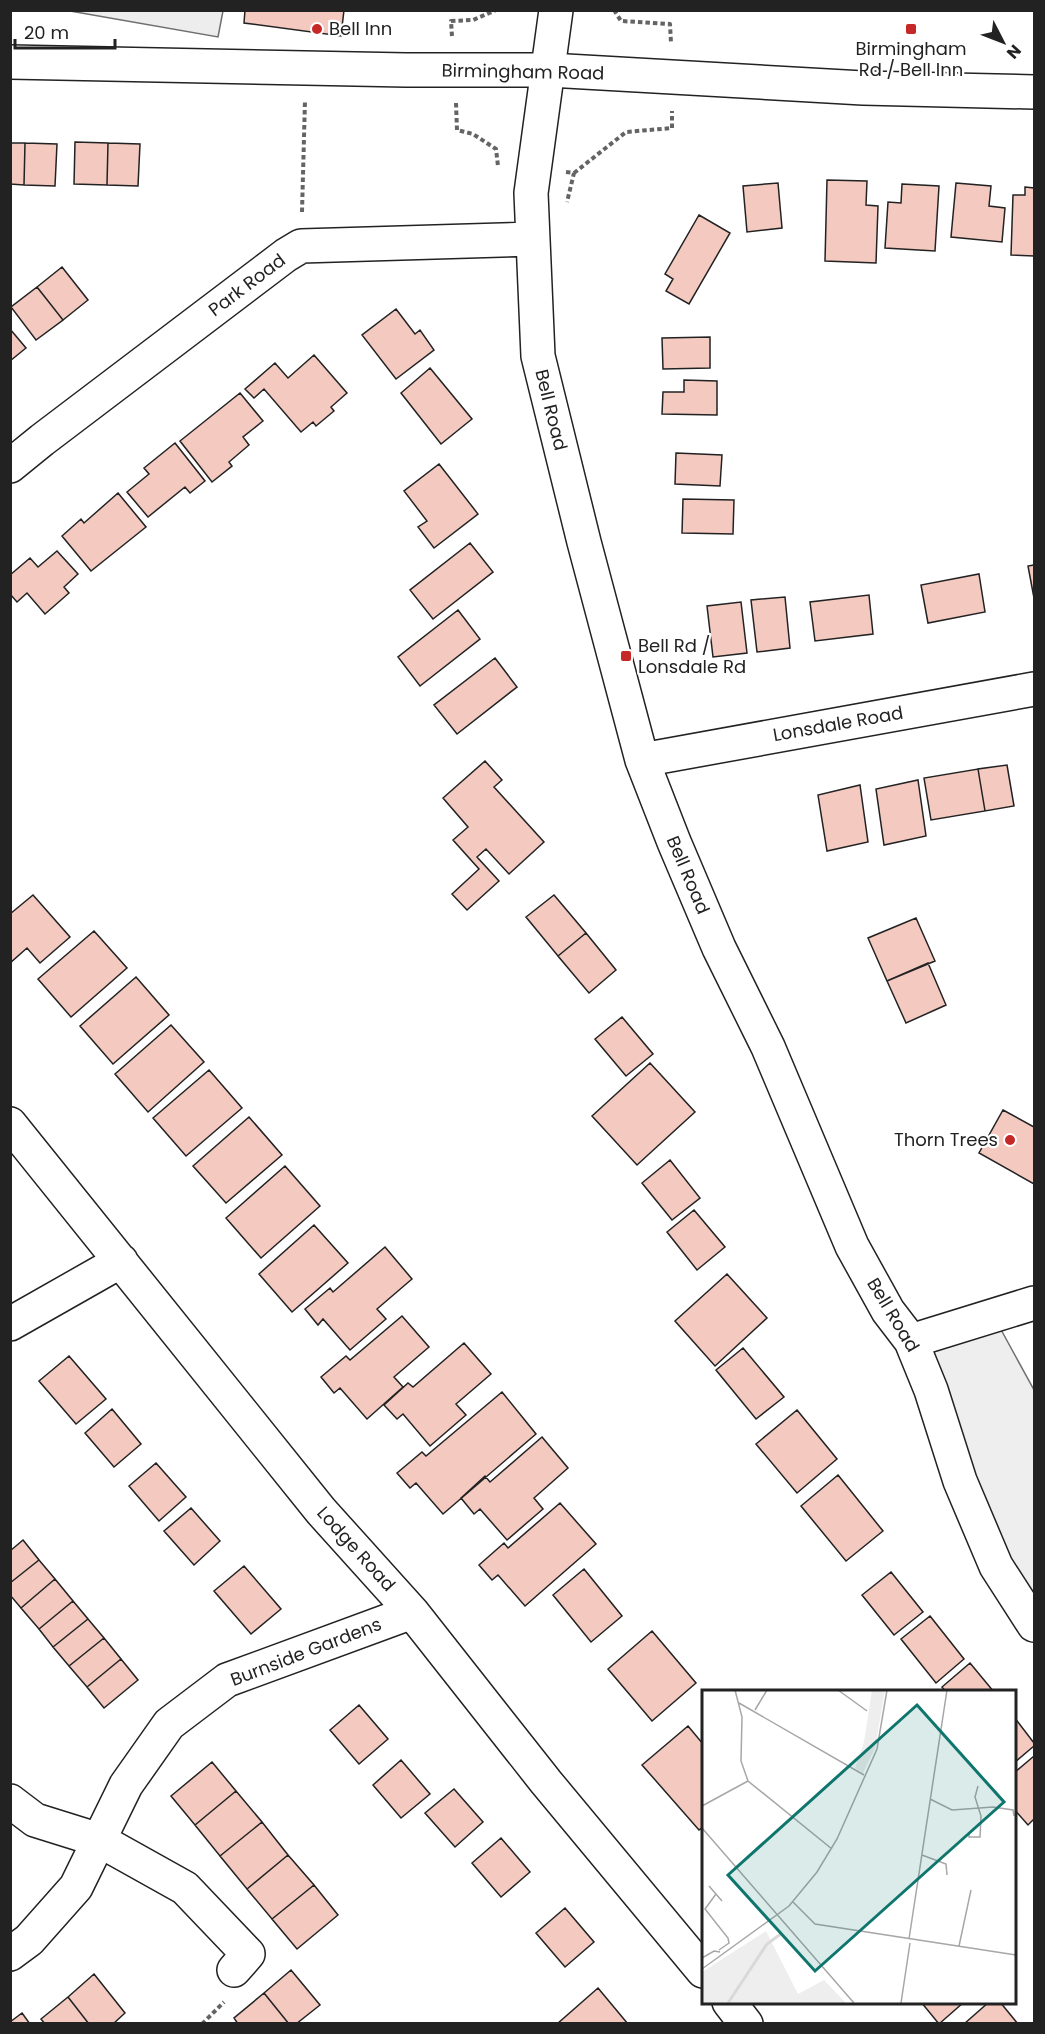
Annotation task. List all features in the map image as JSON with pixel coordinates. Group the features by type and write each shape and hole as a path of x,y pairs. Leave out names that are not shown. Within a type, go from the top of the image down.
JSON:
{"main road":[{"name":"Bell Road","path":"556,10 531,193 531,239 538,356 584,542 642,760 718,948 768,1047 852,1246 888,1311 911,1341 931,1389 960,1481 996,1566 1035,1625"},
{"name":"Birmingham Road","path":"10,62 549,70 863,88 1035,93"},
{"name":"Park Road","path":"10,466 277,261 301,246 531,239"},
{"name":"Lonsdale Road","path":"642,760 1035,689"},
{"name":"Lodge Road","path":"10,1124 321,1511 412,1612 546,1782 702,1970"},
{"path":"10,1324 121,1261"},
{"path":"911,1341 1035,1303"},
{"name":"Burnside Gardens","path":"10,1954 29,1940 76,1887 126,1785 169,1724 227,1680 412,1612"},
{"path":"10,1801 35,1820 99,1840 185,1888 248,1954 234,1970"},
{"path":"731,2004 746,2024"}],"path":[{"path":"496,10 473,20 451,21 457,130 473,134 496,149 500,176 531,204"},
{"path":"301,246 303,119 307,67"}],"shaded area":[{"path":"70,11 223,11 218,37"},
{"path":"999,1326 1034,1390 1034,1595 1011,1559 976,1479 926,1351"}],"building":[{"name":"Bell Inn","path":"245,10 344,10 341,36 244,23"},
{"path":"75,142 108,143 107,185 74,184"},
{"path":"10,143 25,143 24,185 10,184"},
{"path":"25,143 57,144 55,186 24,185"},
{"path":"108,143 140,144 138,186 107,185"},
{"path":"827,180 867,181 866,205 878,206 876,263 825,261"},
{"path":"778,183 782,228 747,232 743,186"},
{"path":"956,183 991,186 989,206 1005,208 1002,242 951,237"},
{"path":"902,184 939,186 935,251 885,248 888,202 901,203"},
{"path":"1025,187 1034,188 1034,256 1011,255 1013,195 1025,195"},
{"path":"699,215 730,233 689,304 666,291 673,279 665,274"},
{"path":"62,267 88,300 63,320 37,287"},
{"path":"37,287 63,320 36,340 11,307"},
{"path":"396,309 415,334 420,330 434,350 396,379 362,335"},
{"path":"10,329 26,348 10,361"},
{"path":"710,337 710,368 663,369 662,338"},
{"path":"314,355 347,393 331,407 334,411 316,426 313,422 301,432 264,389 254,398 245,389 275,363 288,378"},
{"path":"430,368 472,419 441,444 401,393"},
{"path":"684,380 717,381 717,415 662,414 663,392 684,392"},
{"path":"240,393 263,421 243,437 249,445 229,462 232,466 212,482 180,441"},
{"path":"175,443 205,481 190,493 185,487 148,517 127,492 149,474 144,468"},
{"path":"676,453 722,455 720,486 675,484"},
{"path":"439,464 478,514 434,548 418,527 427,521 404,491"},
{"path":"118,493 146,527 91,571 62,536 81,519 84,523"},
{"path":"683,499 734,500 733,534 682,533"},
{"path":"470,543 493,572 433,619 410,590"},
{"path":"57,551 78,574 64,587 69,593 45,614 27,593 17,602 10,594 10,575 30,558 38,567"},
{"path":"1034,565 1034,598 1028,566"},
{"path":"979,574 985,612 928,623 921,585"},
{"path":"869,595 873,634 815,641 810,602"},
{"path":"785,597 790,648 757,652 751,600"},
{"path":"741,602 747,653 713,657 707,606"},
{"path":"458,610 480,639 420,686 398,657"},
{"path":"495,658 517,687 457,734 434,705"},
{"path":"485,761 502,780 494,787 544,842 509,874 486,849 477,857 499,881 467,910 452,894 479,869 453,840 468,827 443,798"},
{"path":"1007,765 1014,806 985,811 978,769"},
{"path":"978,769 985,811 931,820 924,778"},
{"path":"918,780 926,836 884,845 876,789"},
{"path":"860,785 868,842 827,851 818,795"},
{"path":"33,895 70,937 40,963 27,948 10,963 10,914"},
{"path":"554,895 586,933 558,956 526,917"},
{"path":"916,918 935,961 887,981 868,938"},
{"path":"94,931 127,968 71,1017 38,979"},
{"path":"586,933 616,970 589,993 558,956"},
{"path":"928,963 946,1005 906,1023 887,981"},
{"path":"136,977 169,1015 113,1064 80,1026"},
{"path":"622,1017 653,1054 626,1076 595,1039"},
{"path":"171,1025 204,1062 148,1112 115,1074"},
{"path":"650,1063 695,1112 637,1165 592,1116"},
{"path":"209,1070 242,1108 186,1156 153,1118"},
{"name":"Thorn Trees","path":"1003,1110 1034,1127 1034,1184 979,1153"},
{"path":"249,1117 282,1155 226,1203 193,1166"},
{"path":"670,1160 700,1198 672,1220 642,1183"},
{"path":"285,1166 320,1206 261,1258 226,1218"},
{"path":"694,1210 725,1247 697,1270 667,1232"},
{"path":"314,1225 348,1263 292,1312 259,1274"},
{"path":"385,1247 412,1279 377,1309 386,1319 350,1350 323,1319 318,1325 305,1309 330,1288 333,1292"},
{"path":"727,1274 767,1318 715,1366 675,1321"},
{"path":"402,1316 429,1347 394,1377 403,1387 367,1419 340,1388 334,1393 321,1377 346,1356 350,1360"},
{"path":"464,1343 491,1374 456,1404 466,1415 430,1446 403,1414 397,1419 384,1405 408,1383 413,1387"},
{"path":"743,1348 784,1397 756,1419 716,1370"},
{"path":"69,1356 106,1399 76,1424 39,1381"},
{"path":"502,1392 536,1434 443,1514 416,1483 410,1488 397,1473 422,1452 426,1456"},
{"path":"112,1409 141,1444 114,1467 85,1433"},
{"path":"797,1410 837,1459 797,1493 756,1444"},
{"path":"542,1437 568,1468 534,1498 543,1509 507,1540 480,1509 474,1514 461,1498 485,1476 490,1482"},
{"path":"156,1463 186,1497 159,1521 129,1486"},
{"path":"838,1475 883,1531 846,1561 801,1506"},
{"path":"560,1503 596,1544 525,1606 498,1575 492,1580 479,1565 504,1543 508,1548"},
{"path":"191,1508 220,1541 194,1565 164,1531"},
{"path":"23,1540 39,1560 10,1583 10,1551"},
{"path":"39,1560 55,1579 21,1608 10,1595 10,1583"},
{"path":"244,1566 281,1609 251,1634 214,1591"},
{"path":"584,1569 622,1616 591,1642 553,1595"},
{"path":"891,1572 923,1612 894,1635 862,1595"},
{"path":"55,1579 73,1601 39,1629 21,1608"},
{"path":"73,1601 88,1619 53,1647 39,1629"},
{"path":"930,1616 964,1659 936,1683 901,1639"},
{"path":"88,1619 104,1638 69,1666 53,1647"},
{"path":"652,1631 696,1683 652,1721 608,1669"},
{"path":"104,1638 121,1659 87,1687 69,1666"},
{"path":"121,1659 138,1680 104,1708 87,1687"},
{"path":"970,1663 992,1690 944,1690 942,1687"},
{"path":"359,1705 388,1739 359,1764 330,1730"},
{"path":"1015,1718 1034,1743 1034,1746 1015,1762"},
{"path":"688,1726 702,1743 702,1828 699,1830 642,1765"},
{"path":"1034,1756 1034,1819 1028,1825 1015,1810 1015,1772"},
{"path":"401,1760 430,1794 401,1818 373,1785"},
{"path":"212,1762 236,1791 195,1825 171,1796"},
{"path":"454,1789 483,1822 455,1847 425,1813"},
{"path":"236,1791 262,1822 220,1856 195,1825"},
{"path":"262,1822 288,1855 247,1889 220,1856"},
{"path":"501,1838 530,1872 501,1897 472,1863"},
{"path":"288,1855 314,1885 272,1919 247,1889"},
{"path":"314,1885 338,1915 297,1949 272,1919"},
{"path":"565,1908 594,1942 565,1967 536,1933"},
{"path":"291,1970 320,2005 296,2024 289,2024 264,1993"},
{"path":"94,1974 125,2013 113,2024 89,2024 68,1997"},
{"path":"598,1988 628,2024 557,2024"},
{"path":"264,1993 289,2024 238,2024 234,2018"},
{"path":"68,1997 89,2024 45,2024 41,2019"},
{"path":"923,2004 962,2004 939,2024"},
{"path":"987,2004 1002,2004 1018,2024 964,2024"},
{"path":"22,2013 30,2024 10,2024 10,2022"}],"place":[{"name":"Bell Inn","path":"317,29"},
{"name":"Birmingham Rd / Bell Inn","path":"911,29"},
{"name":"Bell Rd / Lonsdale Rd","path":"626,656"},
{"name":"Thorn Trees","path":"1010,1140"}]}
